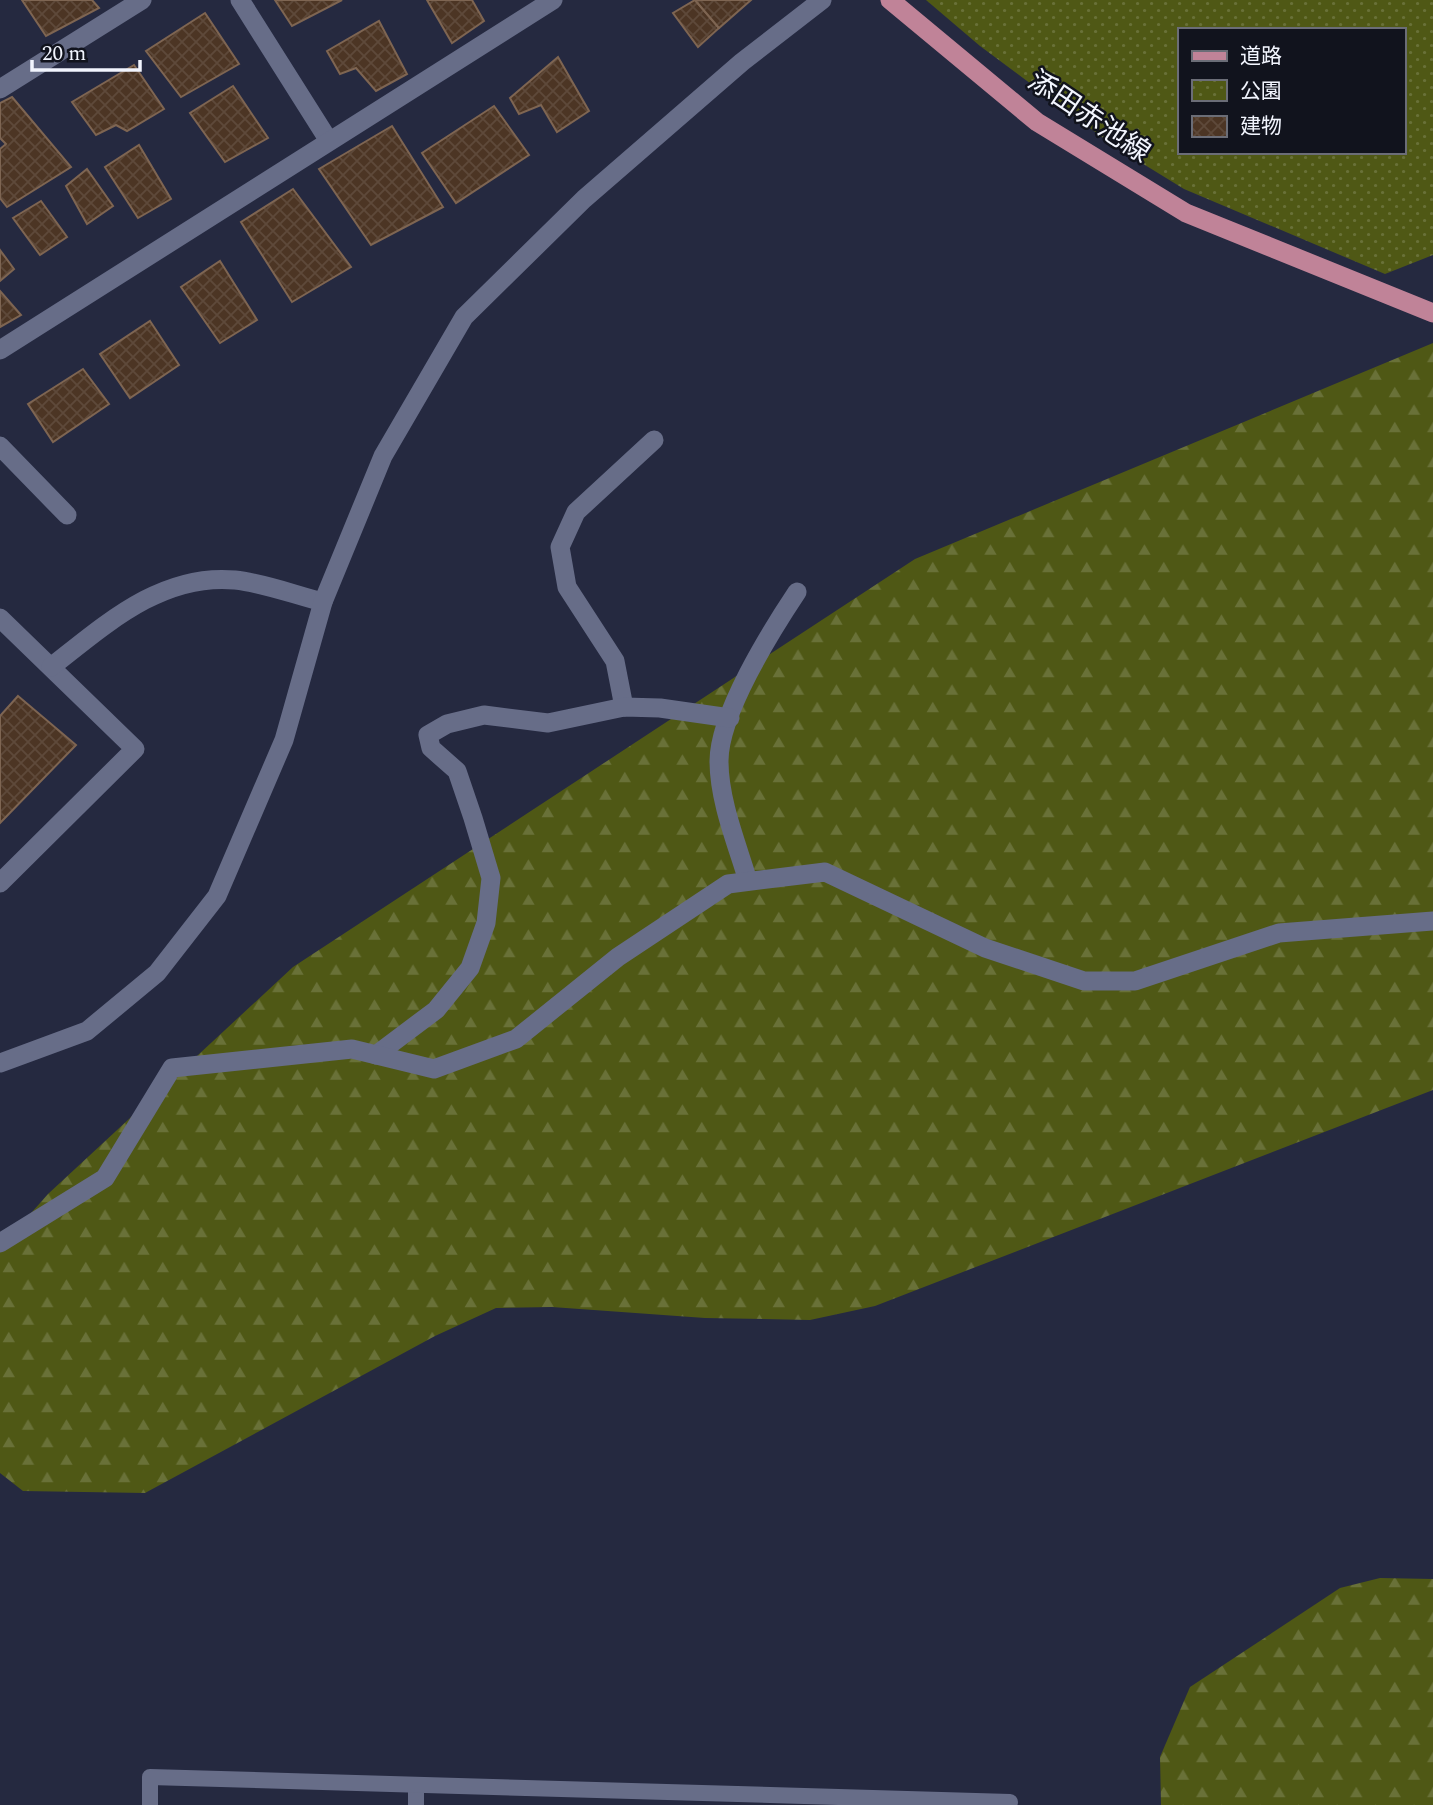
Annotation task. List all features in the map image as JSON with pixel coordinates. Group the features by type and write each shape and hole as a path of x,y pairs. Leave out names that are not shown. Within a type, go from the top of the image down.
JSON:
{"main road":[{"name":"添田赤池線","path":"890,0 1037,121 1186,213 1430,309"}],"street":[{"path":"0,89 142,0"},
{"path":"240,0 329,141"},
{"path":"0,350 553,0"},
{"path":"0,1063 87,1031 157,973 217,896 284,740 323,602 383,456 464,317 584,199 742,62 822,0"},
{"path":"624,708 615,661 567,587 560,547 576,512 654,440"},
{"path":"0,446 66,515"},
{"path":"51,667 126,609 181,584 234,580 323,602"},
{"path":"748,881 726,802 719,760 730,718 760,648 797,592"},
{"path":"0,883 135,749 51,667 4,630"},
{"path":"376,1055 436,1010 470,968 486,923 491,878 473,818 457,771 431,748 428,735 447,724 484,715 548,723 624,708 660,708 730,718"},
{"path":"0,1242 105,1178 173,1068 352,1049 434,1069 516,1039 618,957 728,884 825,872 985,948 1084,981 1135,981 1279,933 1433,921"}],"lane":[{"path":"149,1805 150,1777 416,1785 692,1799 1010,1802"},
{"path":"416,1785 416,1805"}],"green space":[{"path":"926,0 1433,0 1433,255 1385,274 1184,189 1114,146 980,46"},
{"path":"1433,343 1433,1090 875,1306 810,1320 705,1318 552,1307 496,1308 435,1336 145,1493 23,1491 0,1473 0,1248 48,1194 293,967 915,559"},
{"path":"1380,1578 1433,1579 1433,1805 1161,1805 1160,1757 1190,1687 1340,1588"}],"building":[{"path":"22,0 92,0 99,8 46,36"},
{"path":"275,0 342,0 292,26"},
{"path":"427,0 472,0 484,21 452,43"},
{"path":"695,0 719,28 698,47 673,13"},
{"path":"695,0 751,0 719,28"},
{"path":"205,13 239,64 181,97 146,51"},
{"path":"379,21 407,74 376,91 356,68 340,74 327,51"},
{"path":"558,57 589,111 557,132 541,105 519,114 510,98"},
{"path":"134,65 164,109 127,131 116,125 96,135 72,102"},
{"path":"233,86 268,138 225,162 190,113"},
{"path":"12,97 71,167 7,207 0,198 0,149 6,144 0,138 0,103"},
{"path":"494,106 529,155 456,203 422,153"},
{"path":"392,126 443,207 371,245 319,169"},
{"path":"139,145 171,199 138,218 105,167"},
{"path":"87,169 113,206 87,224 66,186"},
{"path":"293,189 351,267 292,302 241,222"},
{"path":"41,201 67,237 40,255 13,218"},
{"path":"0,250 14,269 0,281"},
{"path":"220,261 257,320 220,343 181,287"},
{"path":"0,291 21,315 0,327"},
{"path":"150,321 179,365 130,398 100,354"},
{"path":"83,369 109,404 53,442 28,404"},
{"path":"18,696 76,745 0,823 0,716"}]}
